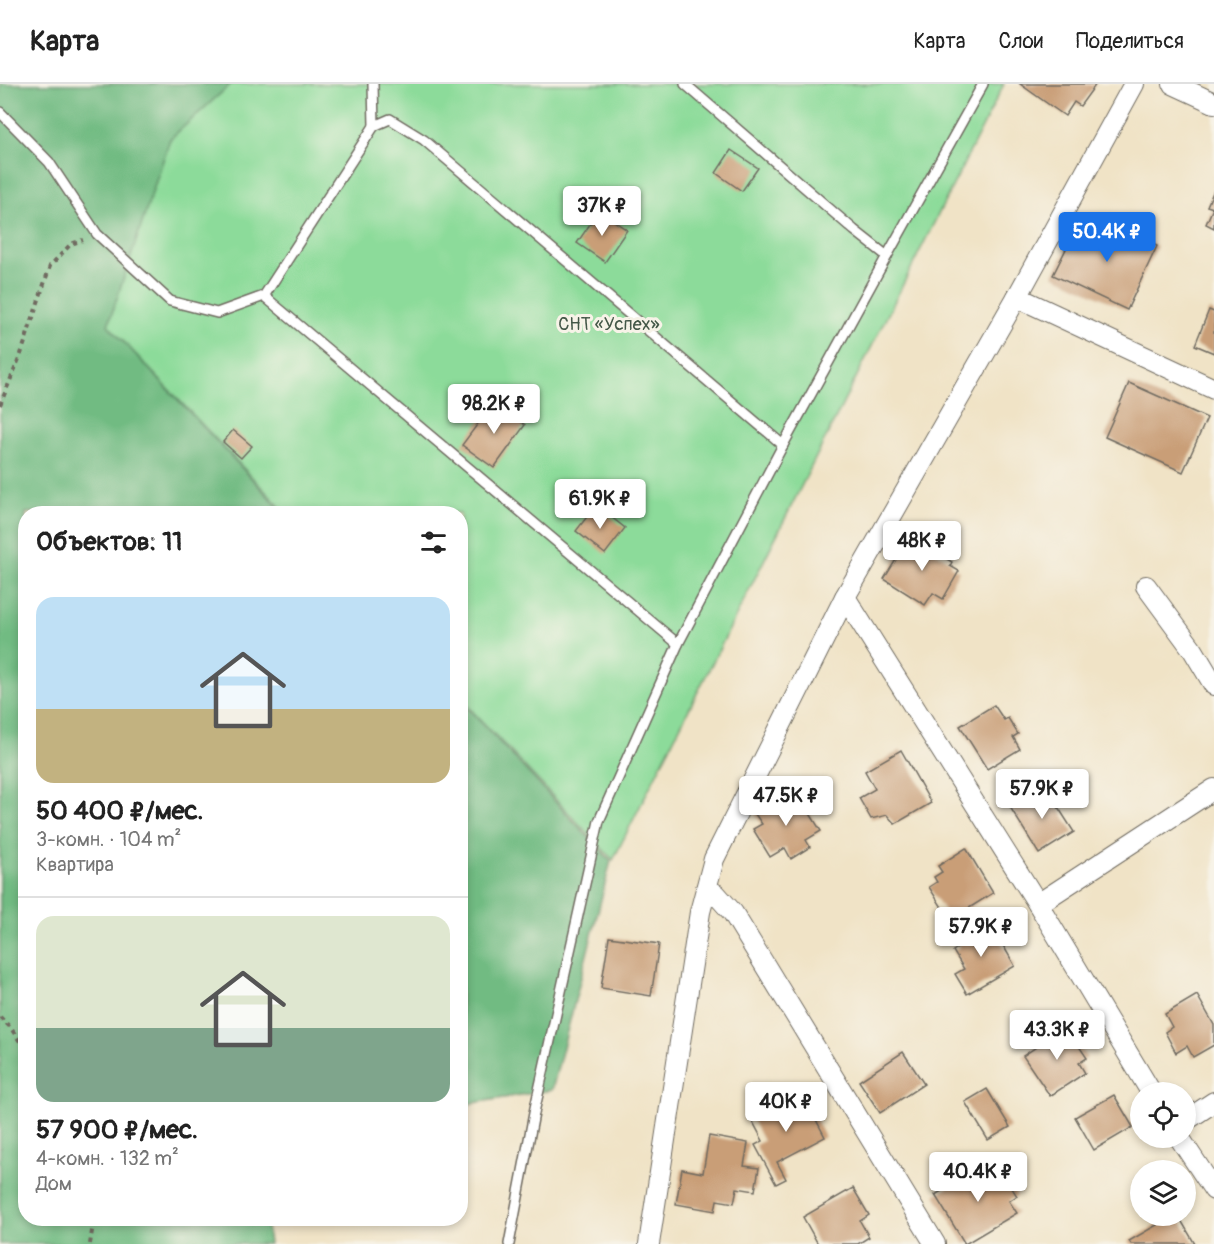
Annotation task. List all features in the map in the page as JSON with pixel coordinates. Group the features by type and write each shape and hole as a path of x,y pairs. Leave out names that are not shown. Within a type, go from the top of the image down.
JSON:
{"street":[{"path":"649,1244 700,912 714,859 845,597 1017,297 1134,84"},
{"path":"1173,84 1214,103"},
{"path":"1017,297 1214,389"},
{"path":"1146,586 1214,685"},
{"path":"845,597 1038,904 1145,1082"},
{"path":"1038,904 1214,789"},
{"path":"706,888 716,894 733,913 935,1244"},
{"path":"1196,1113 1214,1102"},
{"path":"1186,1148 1214,1190"}],"lane":[{"path":"373,84 374,126"},
{"path":"685,84 887,256"},
{"path":"509,1244 535,1108 599,821 678,644 783,445 983,84"},
{"path":"0,112 49,162 97,234 170,301 217,313 264,296 374,126 390,119 424,140 783,445"},
{"path":"264,296 678,644"}],"path":[{"path":"0,405 21,354 50,266 71,244 97,234"},
{"path":"0,1017 18,1038"},
{"path":"90,1244 93,1226"}],"green space":[{"path":"0,84 231,84 170,139 108,325 277,506 18,506 18,1226 267,1226 269,1244 0,1244"},
{"name":"СНТ «Успех»","path":"231,84 1004,84 613,860 468,706 468,506 279,506 108,325 170,139"},
{"path":"468,708 611,861 552,1090 468,1104"}],"building":[{"path":"1020,84 1096,84 1080,106 1074,102 1065,116"},
{"path":"731,150 758,168 742,191 716,173"},
{"path":"1214,190 1214,228 1206,224 1213,208 1207,206"},
{"path":"599,211 627,230 605,262 577,243"},
{"path":"1095,217 1157,246 1127,310 1053,275 1070,241 1081,246"},
{"path":"1209,310 1214,312 1214,353 1195,345"},
{"path":"1129,383 1207,418 1183,472 1105,437"},
{"path":"494,402 525,425 494,468 462,445"},
{"path":"233,430 252,446 241,458 223,442"},
{"path":"596,505 625,528 605,554 576,531"},
{"path":"910,537 952,562 950,566 959,571 943,599 933,593 925,605 884,579"},
{"path":"994,705 1004,720 1008,718 1018,734 1013,737 1020,749 987,769 960,726"},
{"path":"901,750 931,803 895,824 887,815 871,819 859,798 875,789 865,771"},
{"path":"1044,785 1074,832 1039,854 1010,807"},
{"path":"799,796 821,831 806,840 810,847 791,859 785,848 770,857 753,829 762,824 755,814 782,797 786,804"},
{"path":"966,848 993,893 950,920 929,887 937,882 934,877 942,872 938,866"},
{"path":"989,921 1015,966 967,994 955,974 964,969 953,951 959,947 956,941"},
{"path":"609,937 659,944 651,996 601,988"},
{"path":"1197,995 1214,1025 1214,1045 1193,1057 1187,1046 1176,1053 1165,1032 1172,1027 1165,1014"},
{"path":"1066,1027 1087,1058 1079,1063 1085,1073 1050,1096 1023,1056"},
{"path":"903,1052 924,1084 880,1113 859,1081"},
{"path":"987,1089 1010,1127 988,1140 965,1102"},
{"path":"802,1093 825,1137 777,1162 786,1179 776,1184 755,1145 763,1141 752,1120"},
{"path":"1114,1095 1130,1122 1130,1129 1094,1150 1075,1117"},
{"path":"709,1136 748,1143 744,1166 759,1168 755,1191 737,1188 734,1203 717,1200 715,1211 676,1204 682,1169 703,1173"},
{"path":"984,1165 990,1175 1000,1169 1017,1196 1009,1201 1017,1213 965,1244 935,1195"},
{"path":"853,1188 869,1215 860,1221 869,1237 858,1244 818,1244 803,1217"},
{"path":"1155,1226 1184,1226 1195,1244 1131,1244 1129,1241"}]}
